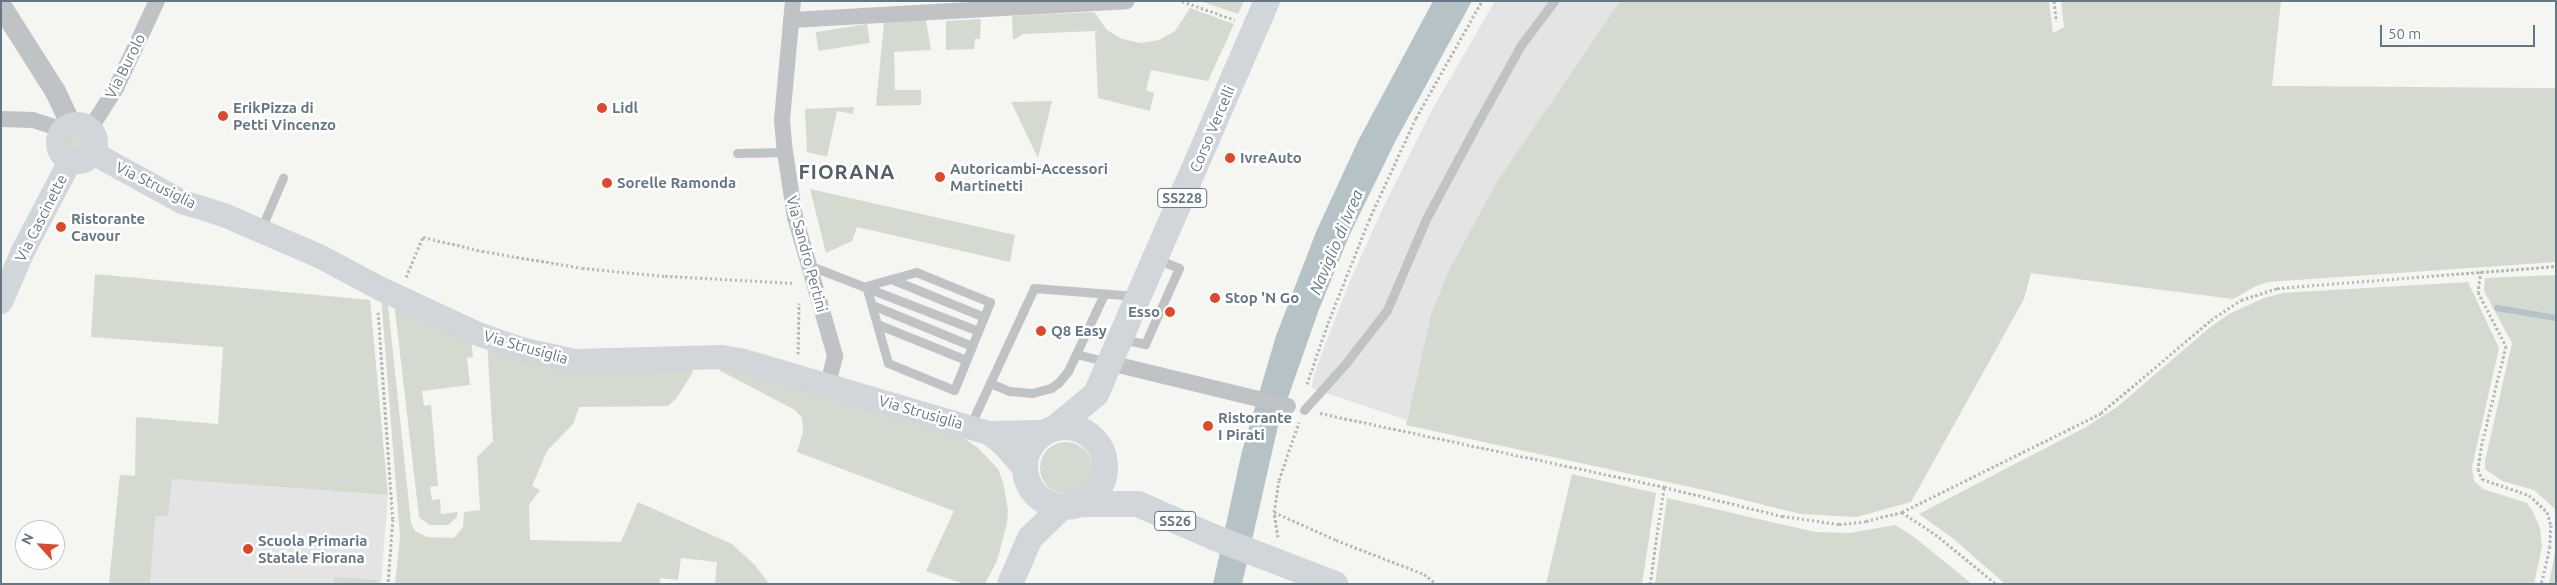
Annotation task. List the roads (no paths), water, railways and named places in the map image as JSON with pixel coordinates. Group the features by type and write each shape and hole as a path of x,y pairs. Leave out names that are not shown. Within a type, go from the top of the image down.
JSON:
{"main road":[{"name":"Corso Vercelli","path":"1050,430 1096,394 1267,1"},
{"path":"75,128 96,139 93,153 82,162 70,161 63,156 58,147 60,134 75,128"},
{"name":"Via Strusiglia","path":"93,153 182,202 224,215 321,257 378,291 478,334 521,349 576,360 722,357 793,374 979,430 1003,444 1026,475"},
{"name":"Via Cascinette","path":"1,302 23,250 70,161"},
{"name":"Corso Vercelli","path":"1096,394 1102,454"},
{"path":"1010,584 1030,538 1026,475 1028,451 1050,430 1078,428 1094,439 1102,454 1104,476 1100,486 1090,498 1071,505 1030,538"},
{"name":"Via Strusiglia","path":"979,430 1050,430"},
{"name":"SS26","path":"1102,454 1138,504"},
{"path":"1026,475 1039,497 1050,504 1071,505"},
{"name":"SS26","path":"1071,505 1138,504 1213,537 1335,584"}],"street":[{"name":"Via Burolo","path":"75,128 116,88 157,1"},
{"name":"Via Sandro Pertini","path":"793,1 782,120 795,217 808,265 813,274 835,356 828,384"},
{"path":"791,20 1126,1"},
{"path":"1,6 56,91 75,128"},
{"path":"1,118 33,120 75,128"},
{"path":"1110,363 1296,408"}],"lane":[{"path":"1296,408 1346,363 1387,310 1426,219 1477,124 1521,45 1554,1"},
{"path":"737,153 785,152"},
{"path":"260,232 283,178"},
{"path":"1121,338 1145,344 1179,268 1155,258"},
{"path":"808,265 978,331"},
{"path":"916,272 990,302 954,390 888,363 866,286 916,272"},
{"path":"891,279 984,317"},
{"path":"979,430 990,384 1034,288 1138,297"},
{"path":"990,384 1017,392 1032,393 1051,388 1063,378 1104,294"},
{"path":"872,305 972,346"},
{"path":"877,324 966,360"},
{"path":"1076,354 1110,363"}],"water":[{"name":"Naviglio di Ivrea","path":"1433,1 1472,1 1395,142 1349,236 1318,312 1278,426 1242,584 1213,584 1242,451 1276,336 1316,232 1358,141"}],"waterway":[{"path":"2497,308 2556,318"}],"place":[{"name":"Lidl","path":"602,108"},
{"name":"ErikPizza di Petti Vincenzo","path":"223,116"},
{"name":"IvreAuto","path":"1230,158"},
{"name":"Autoricambi-Accessori Martinetti","path":"940,177"},
{"name":"Sorelle Ramonda","path":"607,183"},
{"name":"Ristorante Cavour","path":"61,227"},
{"name":"Stop 'N Go","path":"1215,298"},
{"name":"Esso","path":"1170,312"},
{"name":"Q8 Easy","path":"1041,331"},
{"name":"Ristorante I Pirati","path":"1208,426"},
{"name":"Scuola Primaria Statale Fiorana","path":"248,549"}],"district":[{"name":"FIORANA","path":"847,171"}]}
